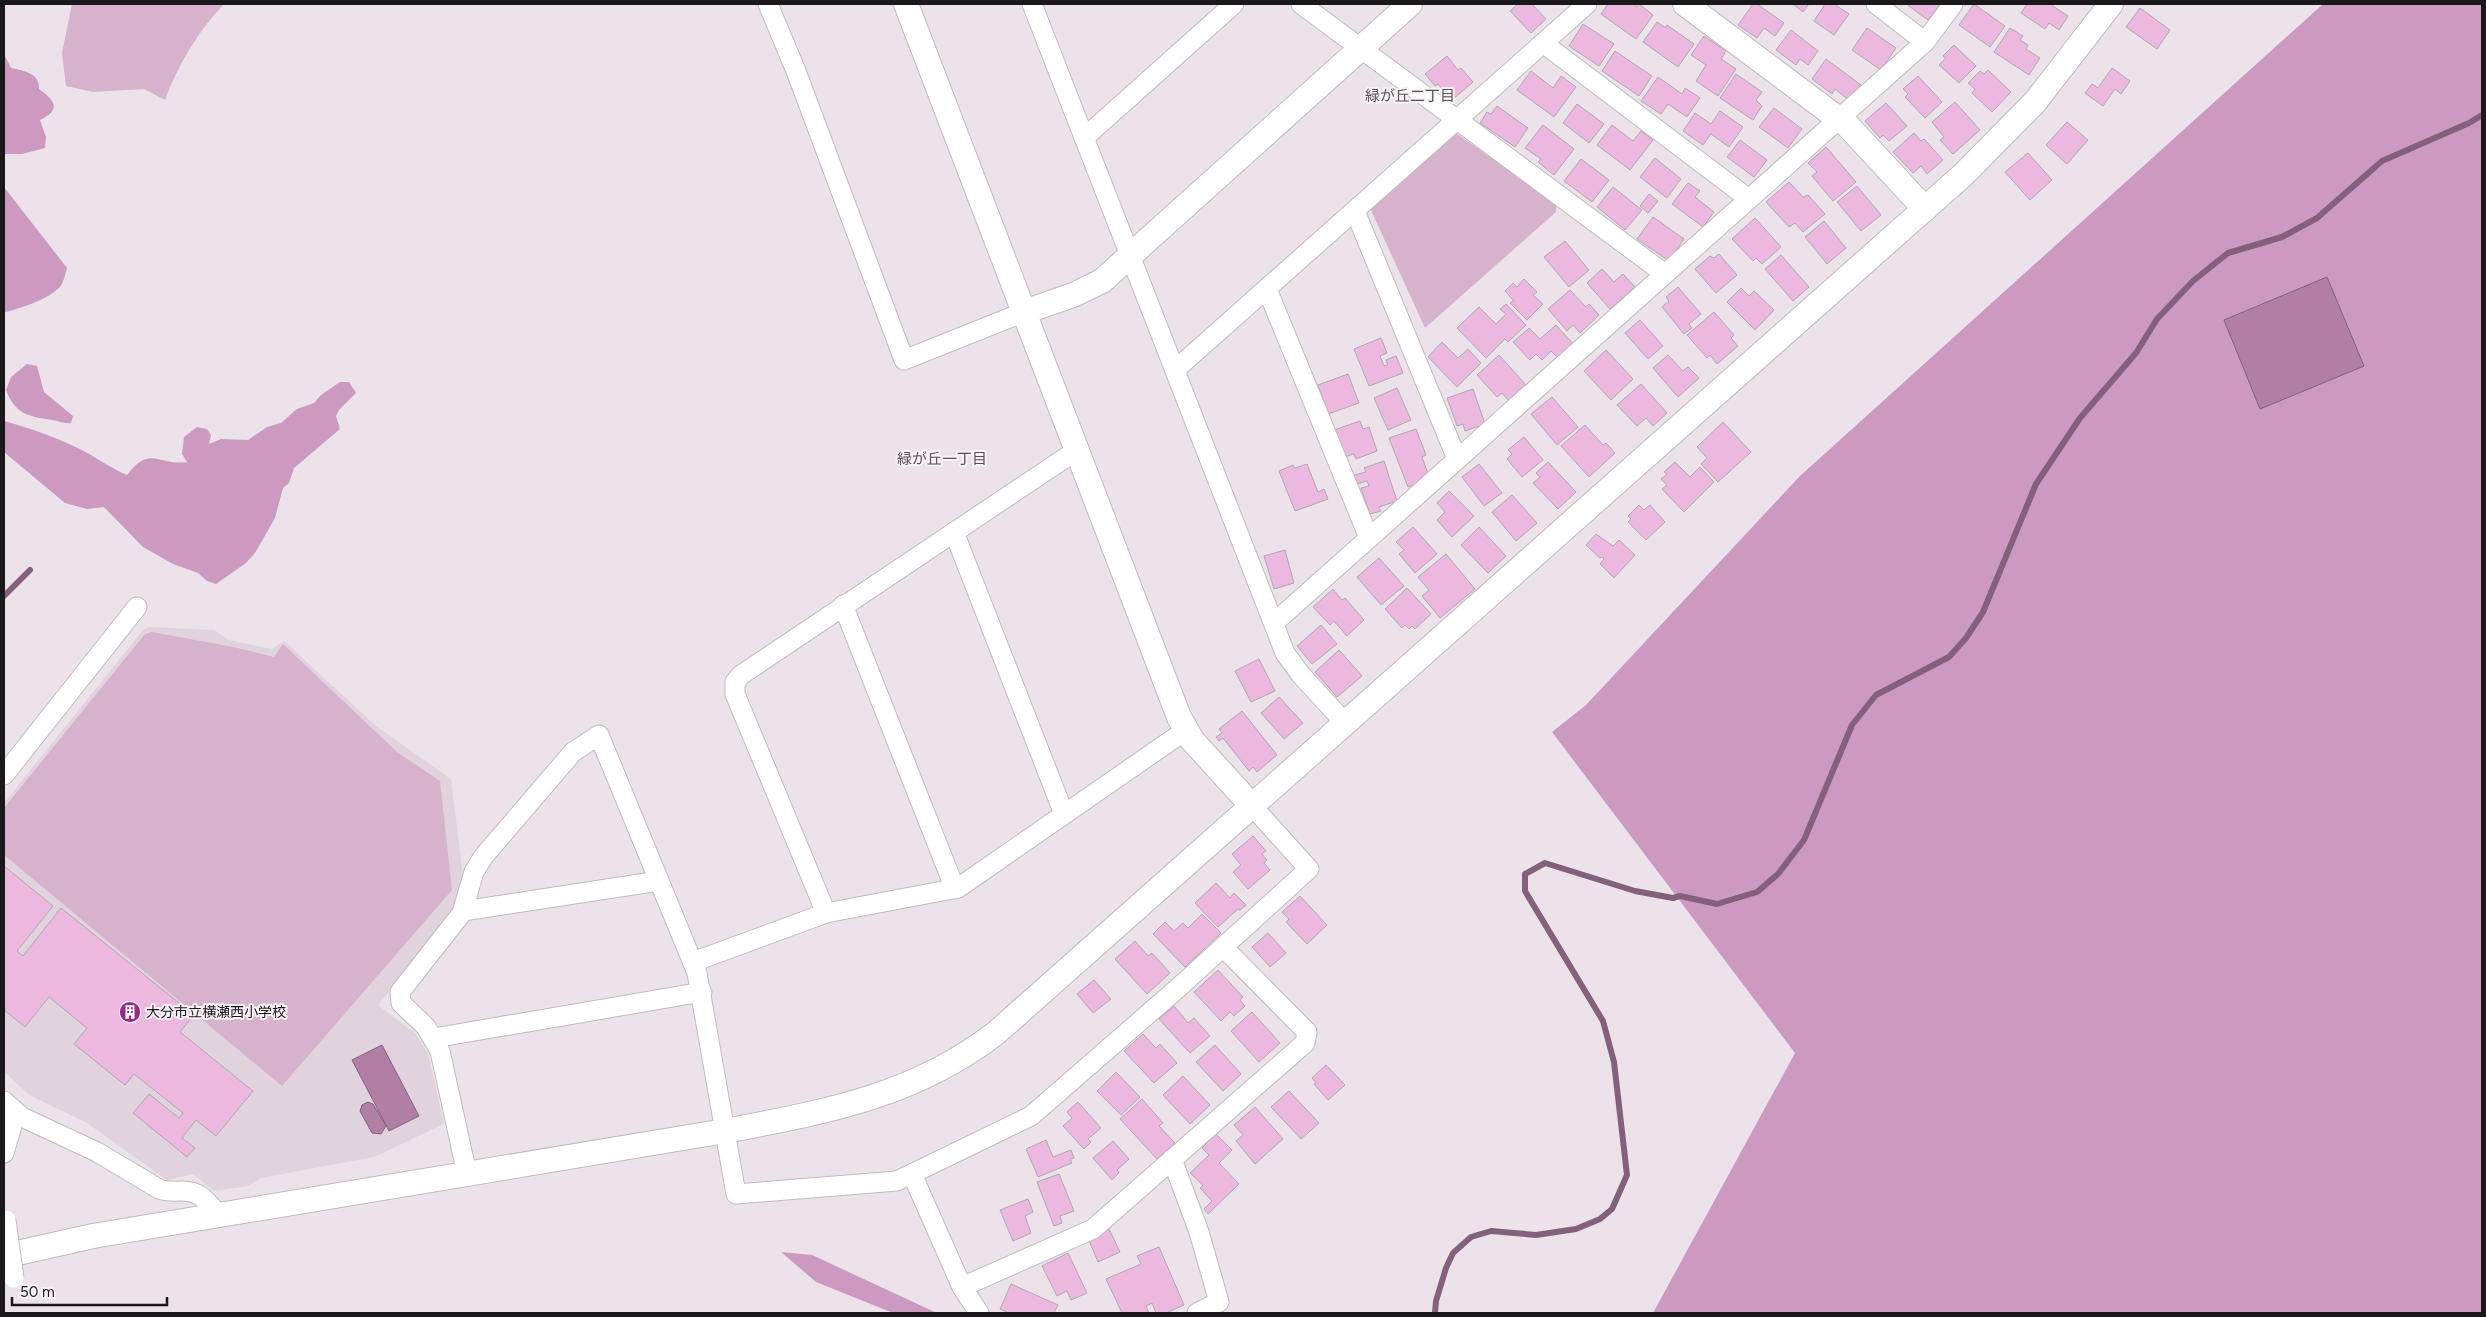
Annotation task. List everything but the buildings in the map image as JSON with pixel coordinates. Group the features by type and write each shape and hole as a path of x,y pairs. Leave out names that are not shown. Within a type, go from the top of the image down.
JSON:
{"street":[{"path":"768,4 796,71 904,360 1024,312 1073,295 1102,281 1410,4"},
{"path":"467,1174 442,1058 434,1038 420,1020 401,1003 400,992 463,911 474,872 482,857 573,752 599,735 693,962 702,992 736,1194 897,1181 1031,1116 1309,869 1199,749 1186,730 906,4"},
{"path":"1084,138 1234,4"},
{"path":"1301,4 1665,274"},
{"path":"1175,370 1588,4"},
{"path":"1685,4 1839,118 1866,144 1925,209"},
{"path":"1876,4 1925,42"},
{"path":"1274,623 1925,42 1954,4"},
{"path":"4,1256 93,1236 725,1131 826,1112 880,1096 934,1074 960,1059 996,1033 1925,209 1991,148 2035,102 2111,4"},
{"path":"1039,7 1084,138 1274,623 1292,664 1346,724"},
{"path":"1544,43 1748,199"},
{"path":"1355,211 1457,459"},
{"path":"1267,289 1369,538"},
{"path":"826,913 734,686 741,675 1077,450"},
{"path":"954,532 1064,814"},
{"path":"844,605 956,889"},
{"path":"4,775 137,607"},
{"path":"693,962 826,913 956,889 1186,730"},
{"path":"463,911 659,881"},
{"path":"962,1287 1093,1229 1305,1043 1307,1032 1223,947"},
{"path":"434,1038 702,992"},
{"path":"10,1107 26,1120 97,1152 158,1189 167,1192 199,1194 220,1216"},
{"path":"4,1153 10,1107"},
{"path":"1172,1159 1199,1232 1218,1302 1197,1313"},
{"path":"912,1174 962,1287 979,1313"},
{"path":"5,1214 14,1278"}],"shaded area":[{"path":"72,4 224,4 206,25 190,49 176,74 165,100 144,89 93,92 66,86 62,53"},
{"path":"2323,4 2482,4 2482,1313 1653,1313 1795,1053 1552,732 1586,705 1800,476"},
{"path":"4,54 11,68 26,72 37,79 39,89 54,105 51,113 40,120 46,137 45,148 22,154 4,154"},
{"path":"1454,132 1556,202 1556,212 1425,328 1370,208"},
{"path":"4,187 67,268 60,287 55,292 35,302 6,312 4,312"},
{"path":"2327,277 2364,366 2260,409 2224,320"},
{"path":"27,364 37,366 44,392 73,416 71,423 30,415 14,405 6,390 11,377"},
{"path":"340,382 349,382 356,393 339,410 336,416 340,429 294,468 289,483 283,488 275,518 255,553 246,563 216,584 207,581 198,573 173,564 143,547 104,507 87,509 65,503 4,452 4,421 42,433 71,445 127,475 142,460 149,458 187,462 182,454 184,437 197,427 207,429 211,435 209,444 221,439 248,440 267,427 281,423 297,409 314,403 321,395"},
{"path":"149,627 214,630 229,640 272,649 284,641 376,726 451,779 465,892 454,914 378,1005 417,1035 428,1054 444,1124 374,1157 261,1178 248,1186 214,1191 193,1174 167,1180 87,1123 29,1095 4,1071 4,803 143,630"},
{"path":"152,632 233,647 274,657 283,644 397,752 440,781 452,890 282,1086 4,855 4,808 145,634"},
{"path":"382,1045 419,1116 389,1131 352,1060"},
{"path":"368,1102 373,1104 386,1126 381,1134 372,1133 360,1111 362,1105"},
{"path":"781,1252 812,1255 937,1313 893,1313 816,1282"}],"waterway":[{"path":"1435,1313 1436,1301 1446,1268 1453,1253 1471,1237 1491,1231 1536,1235 1576,1229 1600,1219 1612,1209 1627,1175 1614,1062 1603,1021 1525,891 1525,874 1545,863 1635,891 1673,898 1680,896 1717,904 1757,892 1778,874 1804,840 1852,725 1876,695 1949,657 1966,638 1983,612 2036,484 2080,418 2136,353 2157,319 2193,281 2228,253 2282,237 2317,218 2382,161 2469,123 2482,115"},
{"path":"4,596 30,570"}],"place":[{"name":"大分市立横瀬西小学校","path":"130,1012"}],"district":[{"name":"緑が丘二丁目","path":"1410,96"},
{"name":"緑が丘一丁目","path":"942,459"}]}
